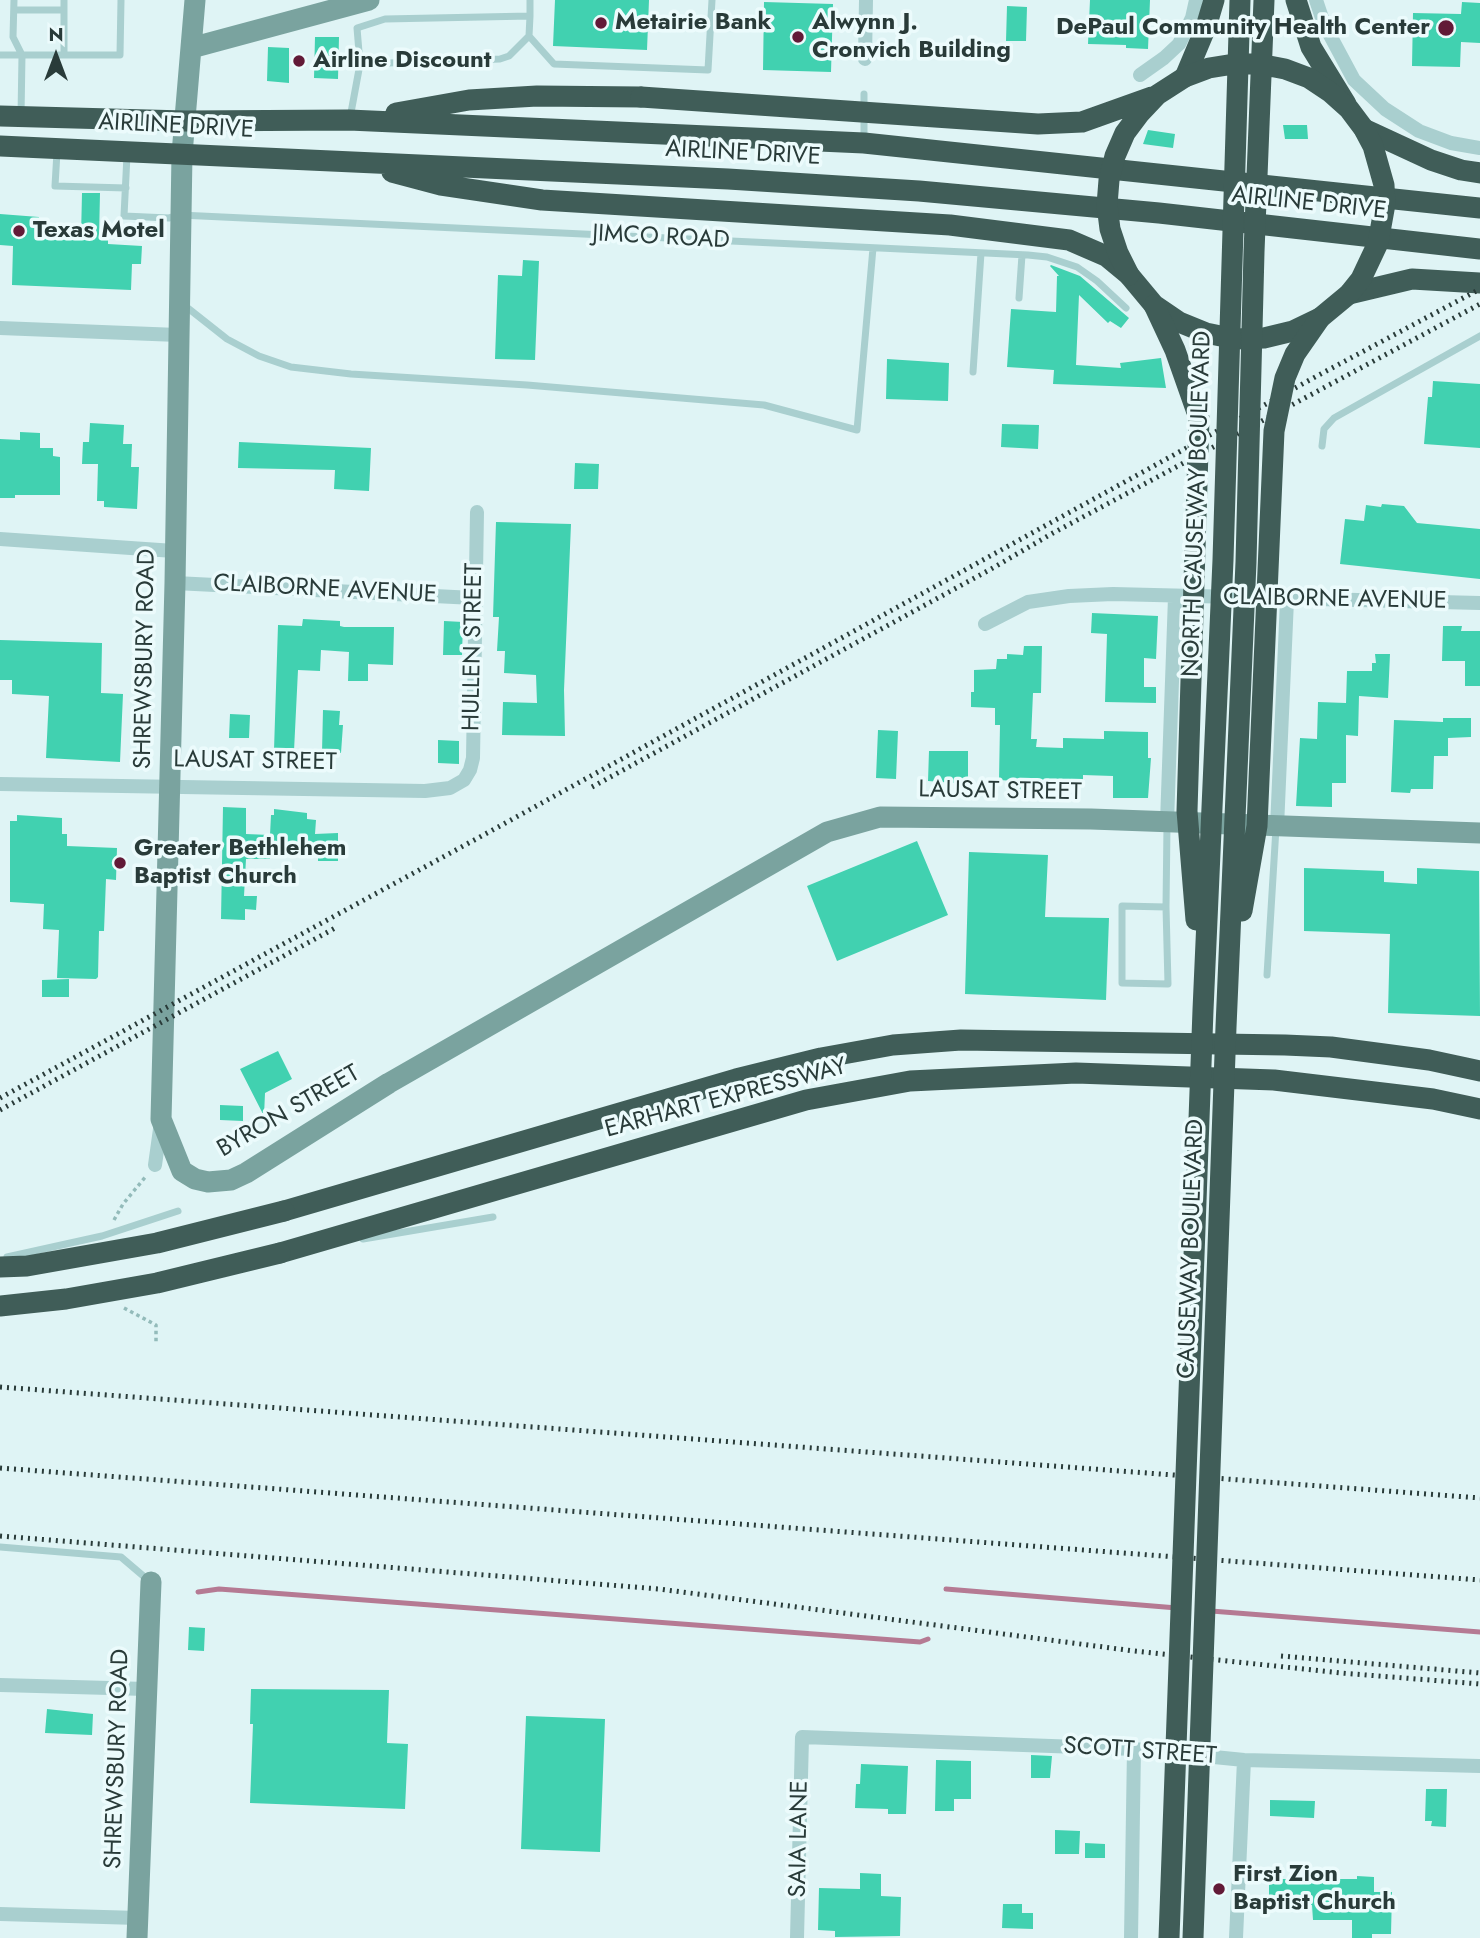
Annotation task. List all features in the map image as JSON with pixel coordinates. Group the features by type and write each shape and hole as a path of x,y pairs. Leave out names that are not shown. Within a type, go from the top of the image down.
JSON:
{"highway":[{"path":"1185,78 1214,0"},
{"name":"NORTH CAUSEWAY BOULEVARD","path":"1203,1010 1224,546 1240,0"},
{"name":"NORTH CAUSEWAY BOULEVARD","path":"1246,562 1264,0"},
{"path":"1154,305 1179,322 1206,333 1235,339 1264,338 1293,331 1320,318 1349,294 1361,279 1375,252 1383,224 1385,204 1380,165 1364,129 1311,47 1296,0"},
{"path":"349,120 469,100 537,96 641,97 1038,124 1082,122 1157,95 1185,78 1209,68 1234,64 1272,66 1309,78 1331,92 1349,109"},
{"path":"1129,275 1110,229 1107,205 1109,180 1125,133 1157,95"},
{"name":"AIRLINE DRIVE","path":"11,116 185,121 349,120 863,143 1480,208"},
{"path":"1364,129 1431,160 1480,173"},
{"name":"AIRLINE DRIVE","path":"0,146 729,178 919,191 1158,213 1480,249"},
{"path":"349,161 441,184 542,200 950,225 1069,240 1106,256 1129,275 1154,305 1175,350 1199,418 1187,811 1203,1010"},
{"path":"1349,294 1412,279 1480,283"},
{"path":"1226,1027 1237,940 1257,826 1274,431 1285,378 1295,354 1320,318"},
{"name":"CAUSEWAY BOULEVARD","path":"1193,1938 1246,562"},
{"name":"CAUSEWAY BOULEVARD","path":"1169,1938 1203,1010"},
{"name":"EARHART EXPRESSWAY","path":"0,1267 27,1266 157,1243 284,1211 736,1079 821,1058 893,1045 961,1040 1331,1047 1429,1060 1480,1071"},
{"name":"EARHART EXPRESSWAY","path":"0,1306 66,1300 157,1283 280,1253 806,1100 910,1081 1076,1073 1274,1080 1433,1099 1480,1109"}],"street":[{"name":"SHREWSBURY ROAD","path":"155,1165 161,1119 170,787 182,154 195,0"},
{"path":"865,59 866,0"},
{"path":"1140,75 1179,44 1192,18 1196,0"},
{"path":"1316,0 1324,24 1354,80 1385,109 1419,131 1451,143 1480,148"},
{"path":"191,48 358,9"},
{"path":"0,328 178,335"},
{"name":"HULLEN STREET","path":"464,780 470,770 472,758 477,512"},
{"path":"0,539 174,551"},
{"name":"CLAIBORNE AVENUE","path":"175,583 474,598"},
{"name":"CLAIBORNE AVENUE","path":"985,624 1028,602 1069,596 1113,594 1480,603"},
{"path":"1167,822 1175,597"},
{"path":"1277,827 1287,600"},
{"name":"LAUSAT STREET","path":"0,783 425,791 450,788 464,780"},
{"name":"LAUSAT STREET","path":"431,1059 827,832 880,817 1167,822 1480,833"},
{"name":"BYRON STREET","path":"161,1119 182,1171 195,1179 208,1182 231,1180 431,1059"},
{"name":"SHREWSBURY ROAD","path":"138,1928 151,1582"},
{"path":"0,1685 146,1689"},
{"name":"SCOTT STREET","path":"802,1740 802,1737 1134,1749 1244,1760 1480,1766"},
{"name":"SAIA LANE","path":"797,1938 802,1740"},
{"path":"1131,1938 1134,1749"},
{"path":"1236,1938 1244,1760"},
{"path":"0,1914 138,1928"}],"lane":[{"path":"11,116 22,55 13,37 14,0"},
{"path":"64,0 64,55"},
{"path":"0,55 120,55 121,0"},
{"path":"360,64 500,59 515,52 529,36 530,0"},
{"path":"529,36 554,64 708,70 712,0"},
{"path":"349,120 360,64 358,9"},
{"path":"13,10 64,10"},
{"path":"357,28 385,19 530,16"},
{"path":"863,94 863,143"},
{"path":"58,148 55,186 125,188 128,151"},
{"name":"JIMCO ROAD","path":"125,188 124,216 169,218 180,215 1047,257 1077,267 1126,308"},
{"path":"178,300 228,339 259,356 292,367 351,374 527,385 764,405 857,430 873,248"},
{"path":"973,372 982,253"},
{"path":"1019,298 1021,255"},
{"path":"1322,446 1324,429 1334,418 1480,336"},
{"path":"1166,908 1122,906 1122,983 1168,984 1167,822"},
{"path":"1267,975 1277,827"},
{"path":"0,1259 102,1236 178,1211"},
{"path":"280,1253 493,1217"},
{"path":"0,1547 121,1557 151,1582"}],"building":[{"name":"Metairie Bank","path":"555,0 649,0 647,50 553,46"},
{"path":"1090,0 1150,0 1148,49 1126,48 1126,45 1088,44"},
{"name":"Alwynn J. Cronvich Building","path":"764,2 833,4 831,72 763,70"},
{"name":"DePaul Community Health Center","path":"1462,2 1480,3 1480,43 1461,42 1460,67 1412,66 1413,13 1461,14"},
{"path":"1007,6 1027,7 1026,41 1006,41"},
{"path":"315,37 339,37 338,79 314,78"},
{"path":"268,47 289,48 289,83 267,81"},
{"path":"1283,125 1307,125 1308,139 1285,139"},
{"path":"1148,130 1175,134 1173,148 1143,144"},
{"path":"82,193 100,193 99,238 108,239 108,244 142,246 141,264 132,264 131,290 12,285 13,246 0,245 0,214 39,217 39,235 81,237"},
{"path":"523,260 539,261 535,360 495,359 498,275 522,276"},
{"path":"1051,265 1080,276 1129,318 1121,328 1110,321 1108,323 1079,295 1076,365 1121,368 1120,363 1161,358 1166,388 1053,384 1054,370 1007,367 1011,309 1056,312 1059,276"},
{"path":"887,359 949,363 948,401 886,399"},
{"path":"1433,381 1480,384 1480,448 1424,444 1428,397 1432,397"},
{"path":"90,423 124,425 123,444 132,444 131,467 139,467 137,509 104,507 104,501 97,501 98,464 82,464 83,442 89,442"},
{"path":"1002,424 1039,425 1038,449 1001,447"},
{"path":"20,432 40,433 40,448 53,448 53,456 60,457 60,495 15,495 15,498 0,498 0,439 20,440"},
{"path":"239,442 371,448 369,491 334,489 335,470 238,468"},
{"path":"575,463 599,464 598,489 574,489"},
{"path":"1382,504 1404,506 1417,523 1480,529 1480,579 1340,564 1345,519 1364,521 1366,505 1381,507"},
{"path":"496,522 571,524 564,690 565,736 502,735 503,702 537,703 536,675 504,673 505,651 497,651 499,617 493,617"},
{"path":"1092,613 1158,616 1156,659 1144,658 1144,687 1156,687 1156,703 1105,702 1107,634 1091,633"},
{"path":"303,619 340,621 340,626 344,627 394,627 393,665 368,664 368,681 348,681 349,652 321,650 320,671 298,670 294,751 274,750 278,625 302,626"},
{"path":"444,621 463,622 462,655 443,655"},
{"path":"1443,626 1462,626 1461,631 1480,631 1480,686 1465,686 1465,661 1442,661"},
{"path":"0,640 102,643 101,693 123,694 120,762 46,758 49,696 12,694 12,680 0,680"},
{"path":"1024,646 1042,646 1041,693 1033,693 1031,739 1037,739 1036,747 1063,748 1063,738 1104,739 1104,731 1148,732 1148,758 1151,758 1148,798 1113,798 1113,776 1083,775 1083,786 1035,782 1035,793 1015,792 1015,781 999,780 1000,725 995,725 995,708 971,707 974,670 996,669 997,659 1007,659 1007,654 1023,655"},
{"path":"1375,654 1390,654 1388,698 1359,696 1358,736 1346,735 1346,783 1332,783 1332,807 1296,806 1300,738 1317,739 1318,702 1346,703 1347,671 1372,671 1372,663 1376,663"},
{"path":"323,710 340,711 339,725 343,725 341,753 322,752"},
{"path":"230,714 250,715 249,738 229,738"},
{"path":"1443,718 1471,718 1471,737 1448,738 1448,756 1434,756 1433,789 1411,789 1410,793 1391,792 1394,720 1443,722"},
{"path":"878,730 898,731 896,779 876,778"},
{"path":"438,740 459,741 459,764 438,763"},
{"path":"929,751 968,751 968,784 928,781"},
{"path":"223,807 246,808 246,834 270,835 274,809 307,813 307,819 316,820 315,834 338,833 338,861 318,861 318,856 270,854 270,859 246,859 244,896 257,896 256,910 245,909 245,920 221,919"},
{"path":"17,815 62,818 62,834 67,834 67,846 117,848 116,880 106,879 104,931 99,931 96,979 57,978 59,930 43,929 44,904 10,902 10,821 17,821"},
{"path":"917,841 948,915 837,961 807,886"},
{"path":"969,852 1048,855 1045,917 1109,918 1106,1000 965,994"},
{"path":"1304,868 1384,871 1384,882 1417,884 1417,868 1479,871 1480,1016 1388,1013 1390,934 1304,931"},
{"path":"69,979 69,997 42,997 42,980"},
{"path":"278,1051 292,1079 265,1093 264,1116 240,1069"},
{"path":"220,1105 243,1106 243,1121 220,1120"},
{"path":"189,1627 205,1628 204,1651 188,1650"},
{"path":"251,1689 389,1690 387,1743 408,1744 405,1809 250,1803 253,1724 250,1724"},
{"path":"47,1709 93,1714 92,1735 45,1733"},
{"path":"526,1716 605,1719 600,1852 521,1849"},
{"path":"1031,1755 1052,1756 1050,1778 1031,1778"},
{"path":"936,1760 971,1761 971,1799 954,1799 954,1811 935,1811"},
{"path":"861,1764 908,1766 906,1814 888,1814 888,1809 855,1808 856,1784 860,1784"},
{"path":"1426,1789 1447,1789 1446,1827 1431,1826 1432,1821 1425,1821"},
{"path":"1270,1800 1315,1801 1314,1818 1270,1816"},
{"path":"1055,1830 1080,1831 1079,1854 1055,1854"},
{"path":"1085,1843 1105,1844 1105,1858 1085,1858"},
{"path":"860,1873 881,1874 881,1896 901,1897 900,1936 835,1937 835,1931 818,1930 819,1888 860,1889"},
{"path":"1357,1876 1374,1877 1374,1892 1392,1892 1391,1934 1352,1938 1352,1920 1313,1920 1312,1905 1269,1905 1269,1879 1357,1879"},
{"path":"1003,1904 1022,1904 1022,1913 1033,1913 1033,1929 1002,1928"}],"waterway":[{"path":"198,1592 219,1589 920,1642 928,1639"},
{"path":"946,1589 1177,1608"},
{"path":"1211,1611 1480,1632"}],"railway":[{"path":"0,1098 1480,289"},
{"path":"592,787 1053,533 1480,304"},
{"path":"0,1110 337,927"},
{"path":"0,1387 1480,1498"},
{"path":"0,1468 1480,1580"},
{"path":"0,1536 659,1589 1134,1651 1341,1673 1480,1684"},
{"path":"1281,1656 1480,1673"}],"place":[{"name":"Metairie Bank","path":"601,23"},
{"name":"DePaul Community Health Center","path":"1446,28"},
{"name":"Alwynn J. Cronvich Building","path":"798,37"},
{"name":"Airline Discount","path":"299,61"},
{"name":"Texas Motel","path":"19,231"},
{"name":"Greater Bethlehem Baptist Church","path":"120,863"},
{"name":"First Zion Baptist Church","path":"1219,1889"}]}
